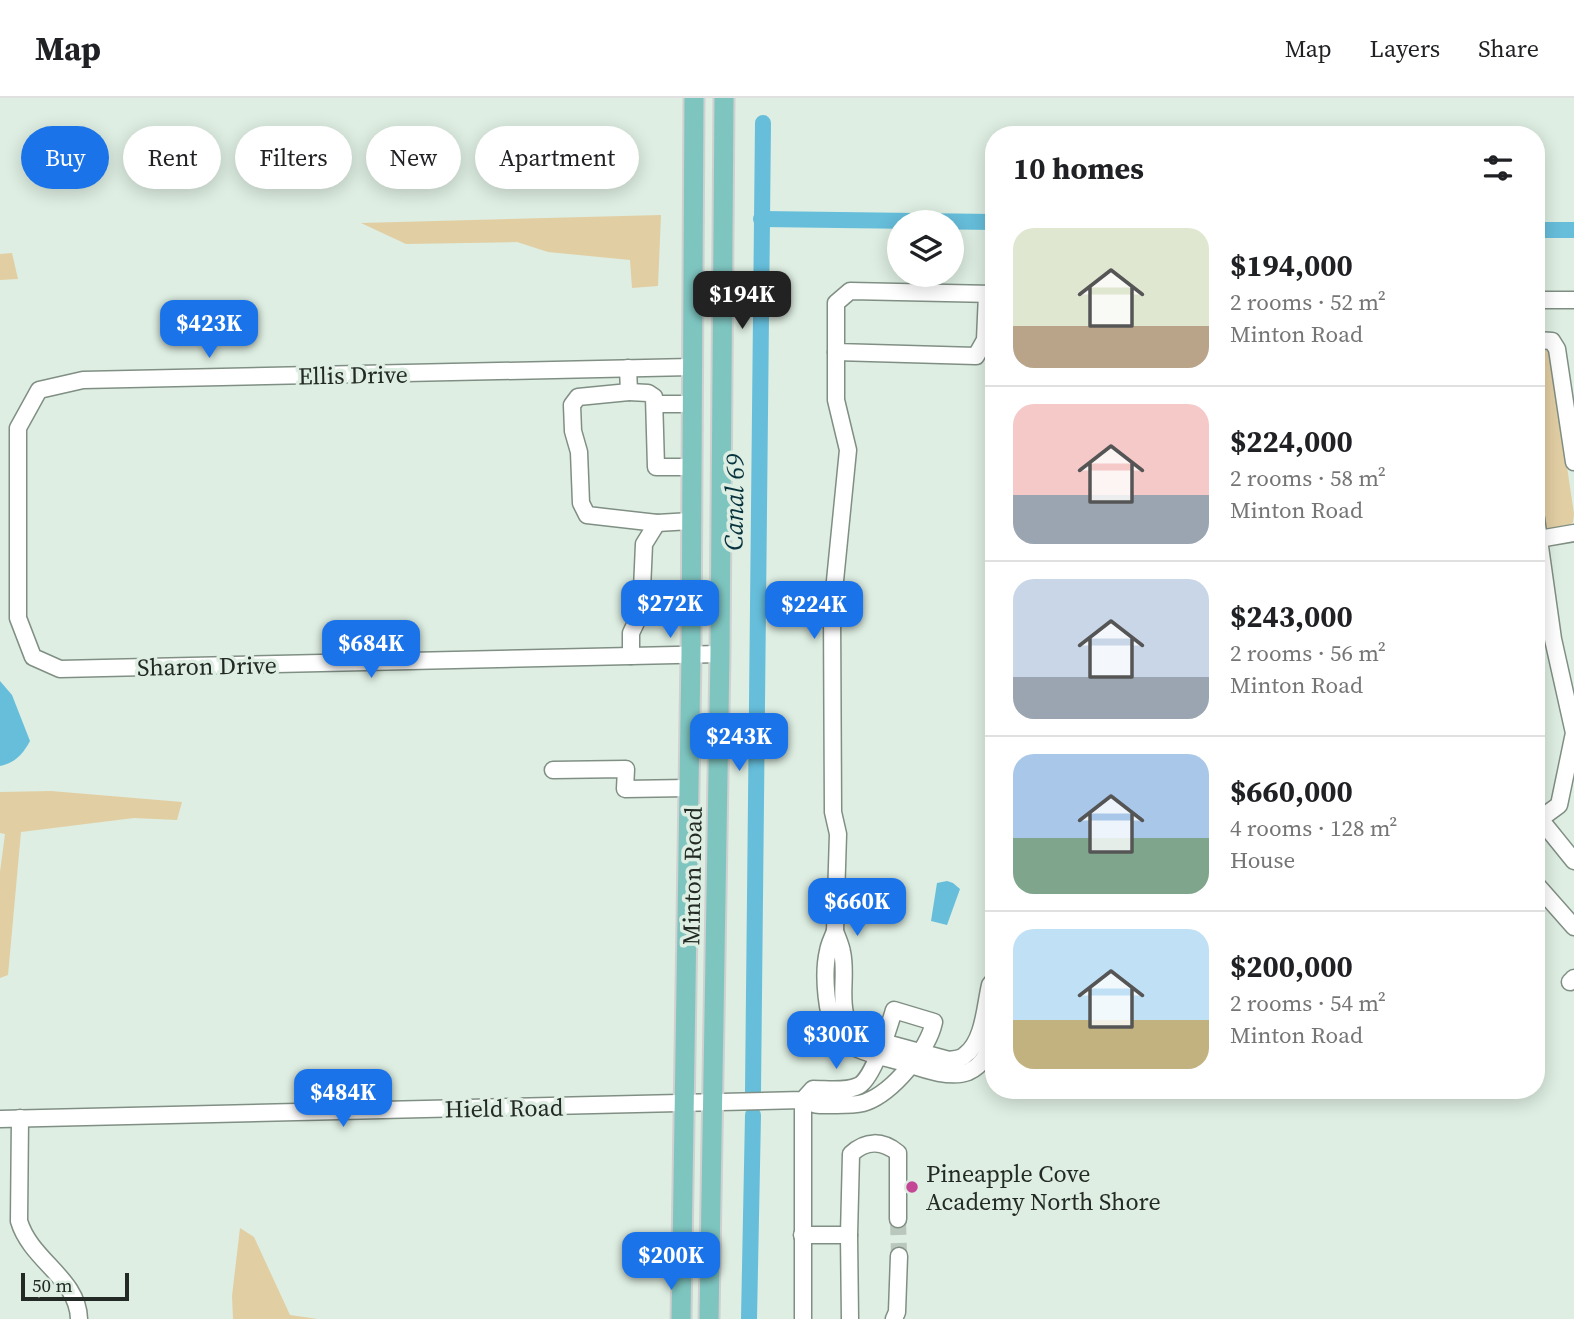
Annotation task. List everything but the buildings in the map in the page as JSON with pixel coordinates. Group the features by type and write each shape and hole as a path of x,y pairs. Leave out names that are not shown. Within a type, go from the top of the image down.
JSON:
{"main road":[{"name":"Minton Road","path":"681,1319 691,655 694,98"},
{"name":"Minton Road","path":"709,1319 720,654 724,98"},
{"path":"682,1259 692,1291 692,1319"}],"street":[{"path":"985,294 850,291 836,303 836,400 848,450 832,611 833,812 838,834 835,931 843,952 835,968 846,1022 856,1032 910,1065 951,1074 967,1072 979,1065 985,1057"},
{"path":"1545,300 1574,300"},
{"path":"836,352 976,356 985,340"},
{"path":"1545,341 1552,341 1557,349 1574,462"},
{"name":"Ellis Drive","path":"33,657 18,618 18,428 39,390 83,380 691,366"},
{"path":"628,368 629,392"},
{"path":"691,467 656,467 655,404 654,397 648,393 578,397 572,405 573,431 579,452 581,503 587,515 657,523 691,521"},
{"path":"655,404 691,404"},
{"path":"630,520 644,544"},
{"path":"631,656 631,633 641,612 644,544 657,523"},
{"path":"1545,538 1574,533"},
{"path":"1545,582 1553,639 1574,733 1568,789 1559,804 1545,815"},
{"name":"Sharon Drive","path":"33,657 60,669 720,654"},
{"path":"552,770 626,769 625,789 688,788"},
{"path":"1545,828 1574,861"},
{"path":"1545,894 1574,927"},
{"path":"803,1100 813,1106 863,1104 881,1095 922,1052 931,1037 934,1023 894,1010 881,1048 865,1082 845,1089 813,1089 803,1100 803,1319"},
{"path":"881,1048 922,1052 949,1060 963,1058 971,1049 985,1017"},
{"name":"Hield Road","path":"0,1119 803,1100"},
{"path":"20,1118 19,1221 23,1235 35,1253 68,1286 78,1309 79,1319"},
{"path":"850,1319 851,1154 860,1145 875,1142 889,1146 898,1153 898,1219"},
{"path":"802,1235 849,1235"},
{"path":"896,1315 899,1256"}],"shaded area":[{"path":"661,215 658,286 632,288 630,260 548,252 517,242 406,244 361,223"},
{"path":"12,253 18,279 0,280 0,254"},
{"path":"1545,349 1550,352 1574,514 1573,522 1569,526 1546,530"},
{"path":"51,791 182,802 177,820 134,818 21,832 8,975 0,978 0,872 5,834 0,833 0,792"},
{"path":"240,1228 254,1237 290,1315 318,1319 233,1319 232,1296"}],"water":[{"path":"0,681 12,695 30,741 18,757 0,766"},
{"path":"947,881 960,889 947,925 931,921 937,883"}],"waterway":[{"name":"Canal 69","path":"753,1091 763,123"},
{"path":"761,219 985,222"},
{"path":"1545,230 1574,230"},
{"name":"Canal 69","path":"749,1319 753,1115"}],"tunnel":[{"path":"898,1219 899,1256"}],"place":[{"name":"Pineapple Cove Academy North Shore","path":"912,1187"}]}
